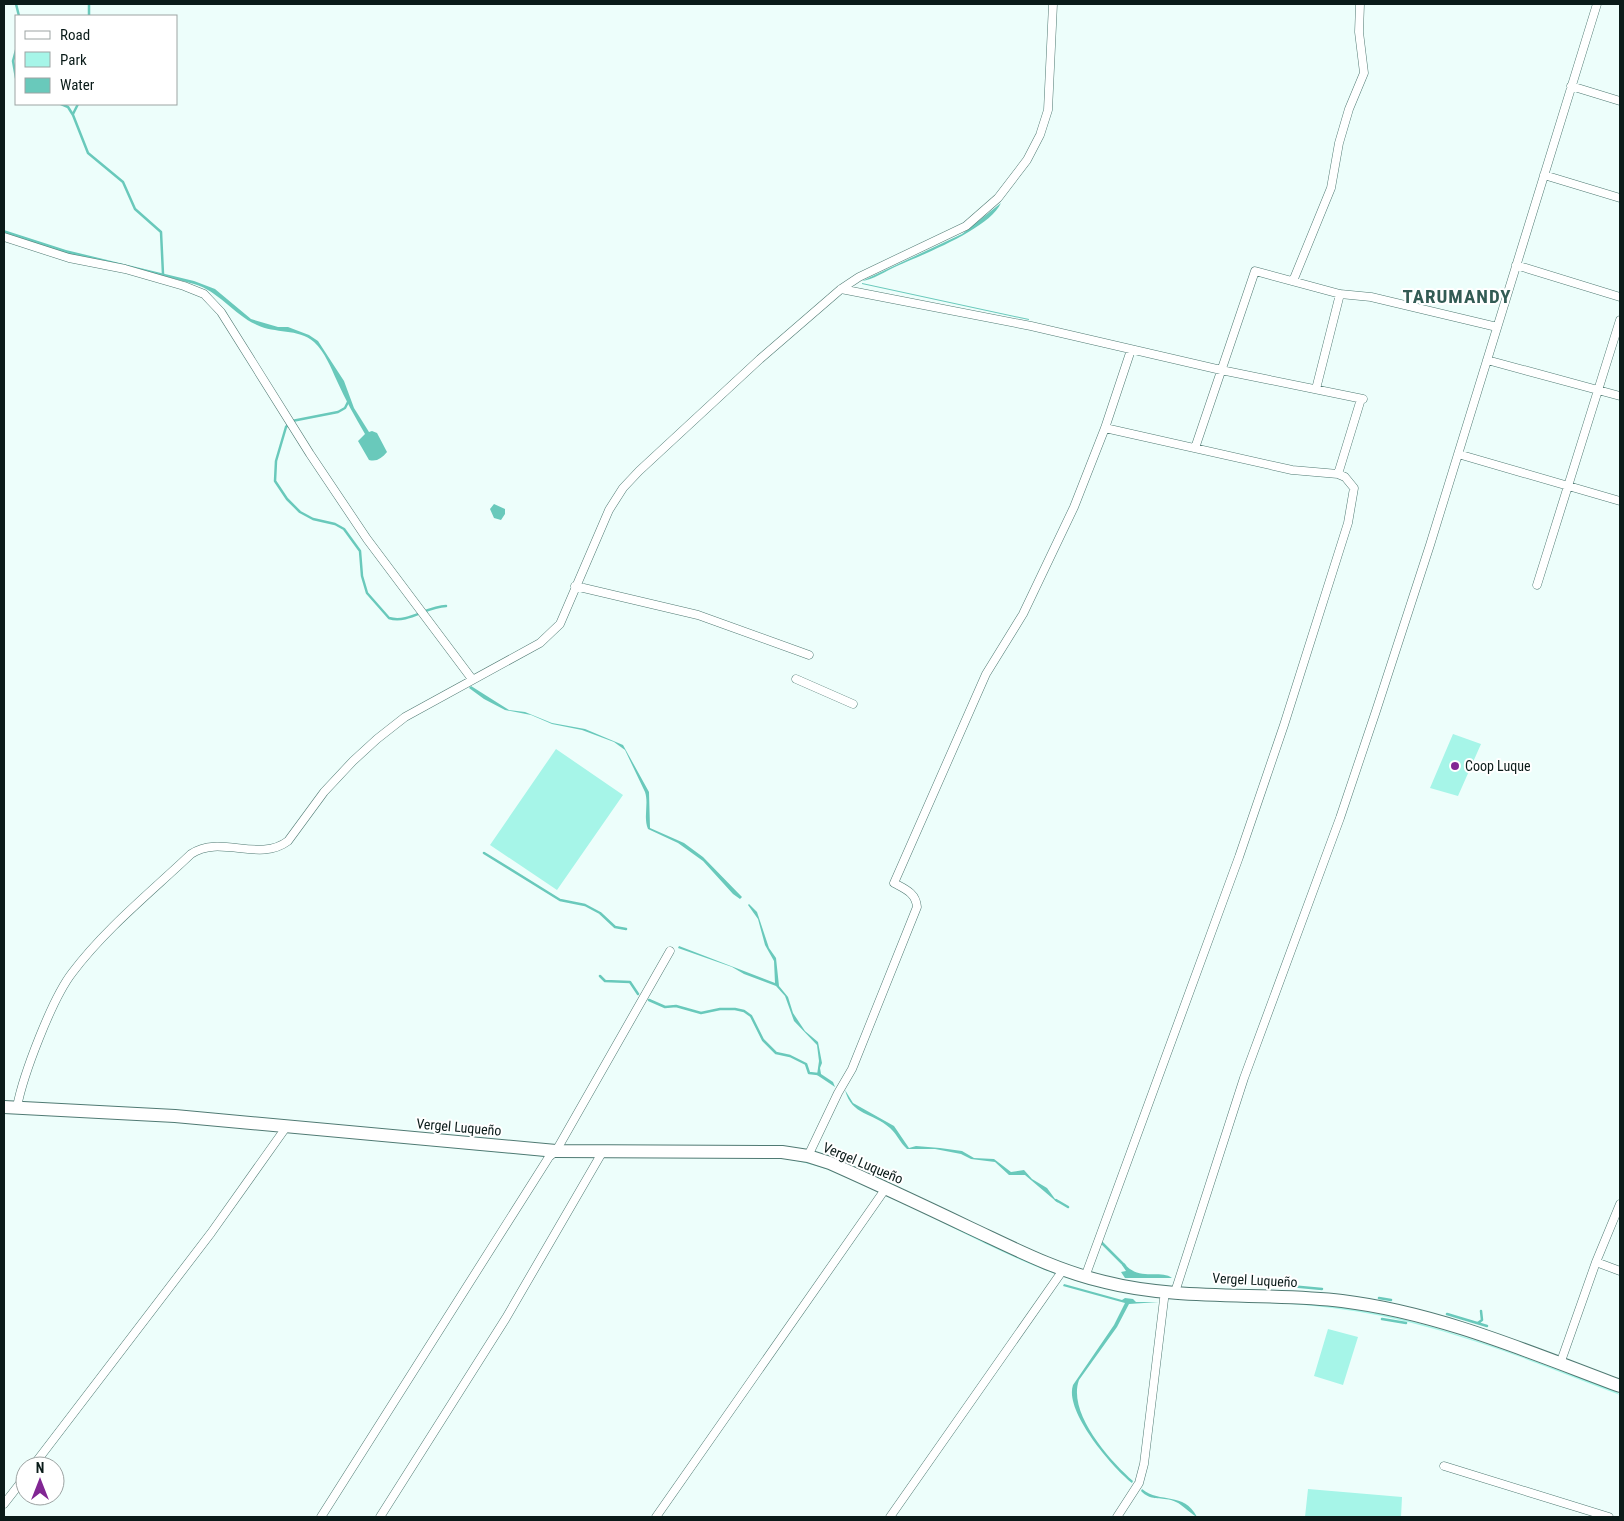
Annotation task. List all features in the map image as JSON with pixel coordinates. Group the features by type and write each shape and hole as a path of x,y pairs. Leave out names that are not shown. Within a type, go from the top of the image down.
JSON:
{"main road":[{"name":"Vergel Luqueño","path":"10,1107 175,1116 556,1152 782,1152 808,1156 830,1163 886,1188 1023,1254 1085,1277 1133,1288 1170,1292 1302,1297 1400,1311 1563,1357 1620,1386"}],"street":[{"path":"10,1107 19,1093 38,1044 70,975 89,951 191,854 206,847 264,851 281,846 288,841 330,786 353,761 405,717 540,643 560,624 609,510 623,488 638,471 760,359 841,289 859,277 966,226 983,213 1014,180 1040,135 1048,110 1053,4"},
{"path":"1293,281 1331,188 1339,143 1349,109 1364,72 1359,32 1360,4"},
{"path":"1117,1517 1139,1483 1144,1464 1170,1292 1244,1078 1340,818 1458,454 1597,4"},
{"path":"1571,86 1620,101"},
{"path":"1544,175 1620,198"},
{"path":"4,236 69,258 125,269 204,294 222,312 300,438 367,539 472,679"},
{"path":"1516,265 1620,298"},
{"path":"1195,448 1255,271 1340,294 1371,297 1497,326"},
{"path":"841,289 1031,326 1221,370 1362,399 1338,474"},
{"path":"1316,389 1340,294"},
{"path":"1537,585 1620,320"},
{"path":"808,1156 838,1093 852,1069 917,907 911,892 894,883 912,838 986,674 1023,614 1074,507 1105,428 1131,350"},
{"path":"1487,360 1620,396"},
{"path":"1085,1277 1239,857 1284,725 1345,532 1354,488 1351,482 1338,474 1292,470 1105,428"},
{"path":"1458,454 1620,501"},
{"path":"575,586 698,615 809,655"},
{"path":"796,679 853,704"},
{"path":"321,1517 549,1157 556,1152 670,951"},
{"path":"41,1456 211,1233 287,1126"},
{"path":"380,1517 506,1318 603,1151"},
{"path":"656,1517 886,1188"},
{"path":"1563,1357 1596,1262 1620,1204"},
{"path":"1596,1262 1620,1272"},
{"path":"890,1517 1063,1270"},
{"path":"1444,1466 1609,1517"},
{"path":"4,1504 15,1489"}],"green space":[{"name":"Coop Luque","path":"1453,734 1481,744 1458,796 1430,788"},
{"path":"556,749 623,795 557,890 490,845"},
{"path":"4,1111 199,1122 548,1156 764,1155 799,1158 829,1167 1054,1272 1088,1282 1157,1293 1332,1306 1390,1316 1447,1331 1503,1350 1601,1385 1620,1395 1479,1342 1443,1331 1370,1314 1302,1305 1150,1296 1090,1285 1038,1267 987,1245 843,1175 813,1165 781,1158 548,1157 198,1124"},
{"path":"1328,1329 1358,1337 1343,1385 1314,1376"},
{"path":"1308,1489 1402,1497 1401,1517 1305,1517"}],"water":[{"path":"1001,203 994,213 983,222 955,240 875,277 862,281 962,234"},
{"path":"4,230 66,250 194,281 215,289 251,319 278,327 288,327 309,335 318,341 344,381 354,408 369,432 377,433 387,452 379,459 369,460 358,441 365,434 325,355 308,338 257,325 203,287 57,252 4,234"},
{"path":"862,284 1029,319 1029,320"},
{"path":"494,504 505,509 505,514 501,520 494,518 490,509"},
{"path":"471,686 509,710 525,712 552,723 585,729 623,745 649,792 650,828 684,843 703,857 742,897 740,899 733,894 703,861 678,843 648,829 645,792 625,750 614,742 582,730 552,724 531,715 505,710 484,699 469,688"},
{"path":"749,904 757,912 769,948 776,958 779,986 788,997 793,1013 805,1031 818,1042 822,1063 820,1068 821,1074 833,1082 835,1087 817,1075 819,1061 817,1045 794,1021 785,996 776,986 744,974 732,967 678,948 679,946 775,983 774,961 765,945 758,919"},
{"path":"845,1090 853,1103 894,1126 909,1148 916,1146 962,1151 974,1158 994,1159 1011,1172 1024,1170 1032,1179 1047,1188 1058,1203 1025,1175 1009,1175 995,1162 971,1159 961,1154 935,1149 907,1149 890,1128 852,1105"},
{"path":"1124,1263 1130,1269 1142,1274 1162,1275 1172,1278 1125,1278 1121,1272 1126,1271 1122,1265"},
{"path":"1064,1284 1122,1300 1125,1298 1133,1299 1136,1302 1159,1302 1129,1304 1117,1327 1079,1380 1077,1393 1079,1407 1093,1435 1113,1461 1133,1481 1132,1483 1113,1465 1092,1438 1082,1423 1072,1396 1073,1385 1114,1325 1125,1303 1063,1286"},
{"path":"1142,1489 1156,1496 1179,1501 1185,1504 1192,1509 1197,1517 1175,1501 1148,1496 1141,1491"}],"waterway":[{"path":"16,4 19,15"},
{"path":"89,4 89,15"},
{"path":"15,54 13,61 15,72"},
{"path":"63,105 68,107 73,115 88,153 123,182 135,209 161,232 163,274"},
{"path":"73,114 78,105"},
{"path":"348,402 345,408 338,412 292,421 286,427 276,461 275,481 287,499 300,512 313,519 335,524 344,529 360,551 362,576 367,593 389,618 403,619 446,606"},
{"path":"484,853 560,900 585,905 600,913 615,927 626,929"},
{"path":"600,976 605,981 630,982 638,994"},
{"path":"649,1000 665,1007 676,1006 701,1013 720,1009 744,1011 751,1016 763,1040 776,1053 790,1056 806,1064 809,1073 818,1074"},
{"path":"1056,1200 1068,1207"},
{"path":"1102,1243 1125,1266"},
{"path":"1290,1286 1322,1289"},
{"path":"1379,1298 1391,1300"},
{"path":"1478,1323 1482,1320 1481,1311"},
{"path":"1447,1314 1487,1326"},
{"path":"1382,1319 1406,1323"}],"place":[{"name":"Coop Luque","path":"1455,766"}],"district":[{"name":"TARUMANDY","path":"1457,296"}]}
